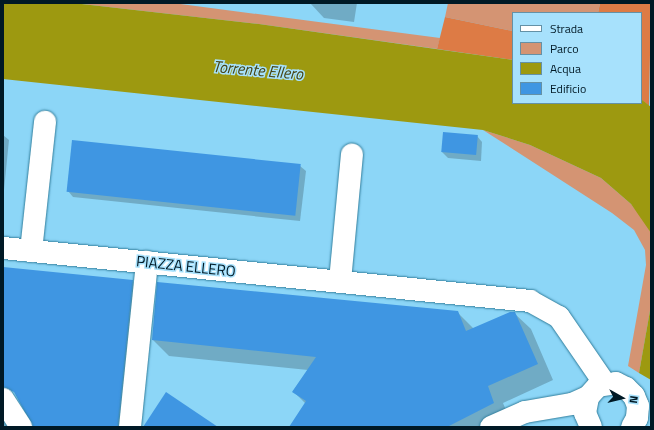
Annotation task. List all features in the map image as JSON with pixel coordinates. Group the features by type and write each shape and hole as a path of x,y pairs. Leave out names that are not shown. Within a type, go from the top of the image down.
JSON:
{"street":[{"path":"31,251 45,122"},
{"path":"340,281 352,155"},
{"name":"PIAZZA ELLERO","path":"3,248 523,299 538,303 559,317 593,365 595,390"},
{"path":"130,427 147,262"},
{"path":"491,427 525,412 560,406 595,390 616,383 626,388 634,396 641,420"},
{"path":"588,423 585,404 595,390"},
{"path":"3,399 21,427"},
{"path":"560,406 588,423"}],"green space":[{"path":"73,3 173,3 440,38 437,49 259,24"},
{"path":"448,3 600,3 598,12 512,12 512,31 445,17"},
{"path":"483,130 530,145 601,178 631,204 645,222 651,233 651,305 639,373 628,366 646,265 645,250 634,230 612,213"}],"shaded area":[{"path":"600,3 651,3 649,106 642,100 642,12 598,12"},
{"path":"445,17 512,31 512,60 437,49"}],"water":[{"name":"Torrente Ellero","path":"3,3 73,3 259,24 512,60 512,104 642,104 642,100 651,107 651,233 631,204 601,178 530,145 483,130 3,79"},
{"path":"651,305 651,380 639,373"}],"building":[{"path":"443,132 478,135 476,155 441,152"},
{"path":"72,140 301,164 295,216 67,192"},
{"path":"3,267 133,280 118,427 33,427 14,392 3,387"},
{"path":"157,282 458,311 466,331 510,312 515,312 538,364 488,386 494,403 447,427 289,427 306,401 292,392 316,357 152,340"},
{"path":"166,392 218,427 143,427"}]}
